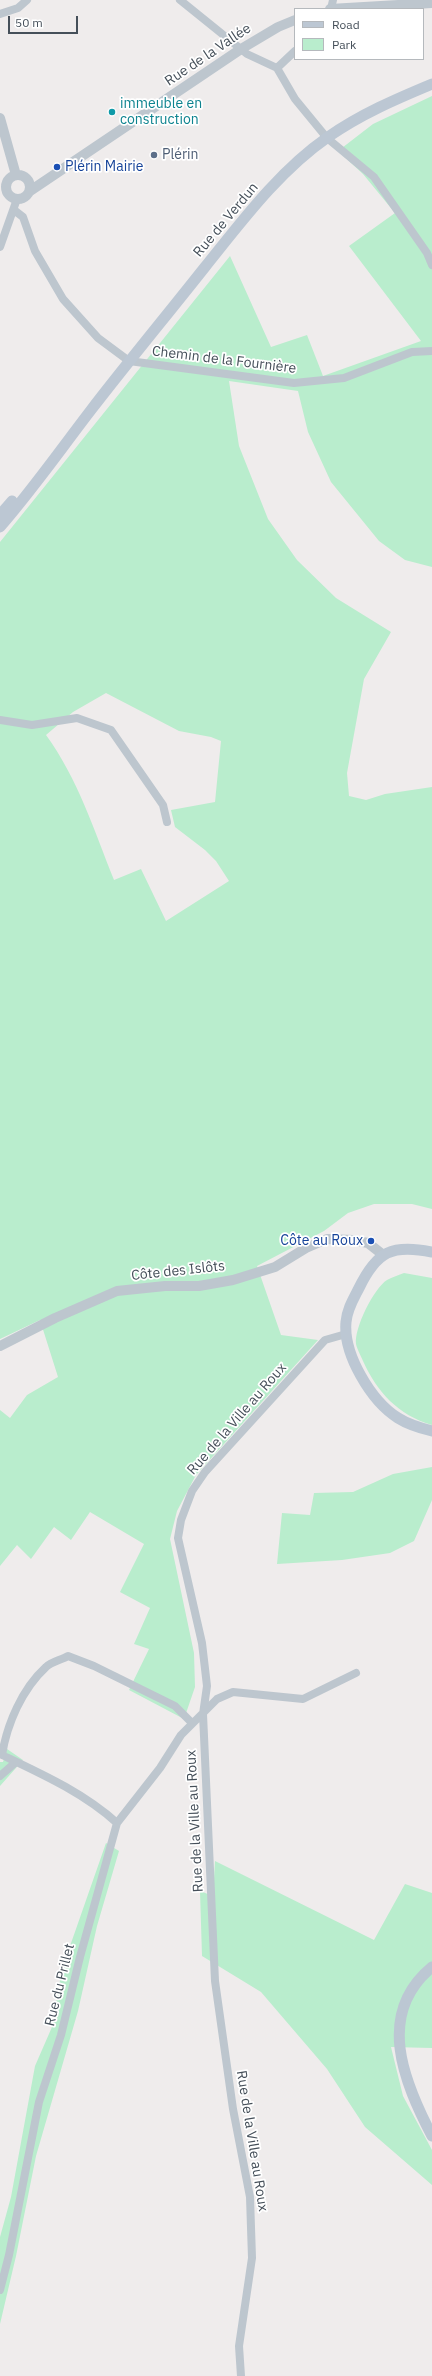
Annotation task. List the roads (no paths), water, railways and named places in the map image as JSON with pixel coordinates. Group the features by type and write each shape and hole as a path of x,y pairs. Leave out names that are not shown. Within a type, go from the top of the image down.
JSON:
{"main road":[{"name":"Rue de Verdun","path":"82,421 128,361 249,212 284,174 327,138 371,111 432,84"},
{"path":"0,515 62,438 82,421"},
{"path":"0,527 69,441 82,421"},
{"path":"432,1252 411,1248 394,1249 382,1254 364,1278 349,1309 346,1334 350,1354 363,1378 380,1401 396,1417 411,1426 432,1431"},
{"path":"432,1967 416,1983 405,2005 398,2044 405,2076 415,2103 432,2136"}],"street":[{"path":"0,14 18,8 27,0"},
{"path":"180,0 241,49 260,62 276,68 295,99 327,138 374,177 427,253 432,265"},
{"path":"348,8 432,3"},
{"name":"Rue de la Vallée","path":"29,186 59,171 241,49 278,27 294,20"},
{"path":"276,68 294,52"},
{"path":"0,118 16,175"},
{"path":"16,175 23,176 29,186 25,197 17,199 10,196 3,185 10,178 16,175"},
{"path":"0,247 17,199"},
{"path":"14,210 23,217 35,251 63,299 98,338 128,361"},
{"name":"Chemin de la Fournière","path":"128,361 294,383 344,378 412,352 432,351"},
{"path":"0,720 32,725 77,718 111,730 163,805 167,822"},
{"name":"Côte des Islôts","path":"0,1346 55,1318 117,1291 165,1286 199,1286 233,1280 275,1267 306,1248 327,1239 353,1240 368,1244 382,1254"},
{"name":"Rue de la Ville au Roux","path":"241,2376 239,2346 252,2258 250,2197 233,2109 215,1981 203,1714 207,1686 202,1643 178,1538 182,1520 192,1491 205,1472 325,1340 346,1334"},
{"path":"117,1823 104,1810 79,1794 1,1755 5,1738 20,1700 46,1667 68,1656 94,1666 175,1706 192,1723"},
{"name":"Rue du Prillet","path":"0,2290 9,2255 39,2102 61,2035 80,1958 117,1823 192,1723 217,1699 233,1692 303,1699 356,1673"},
{"path":"0,1776 16,1762"}],"place":[{"name":"immeuble en construction","path":"112,112"},
{"name":"Plérin","path":"154,155"},
{"name":"Plérin Mairie","path":"57,167"},
{"name":"Côte au Roux","path":"371,1241"}]}
